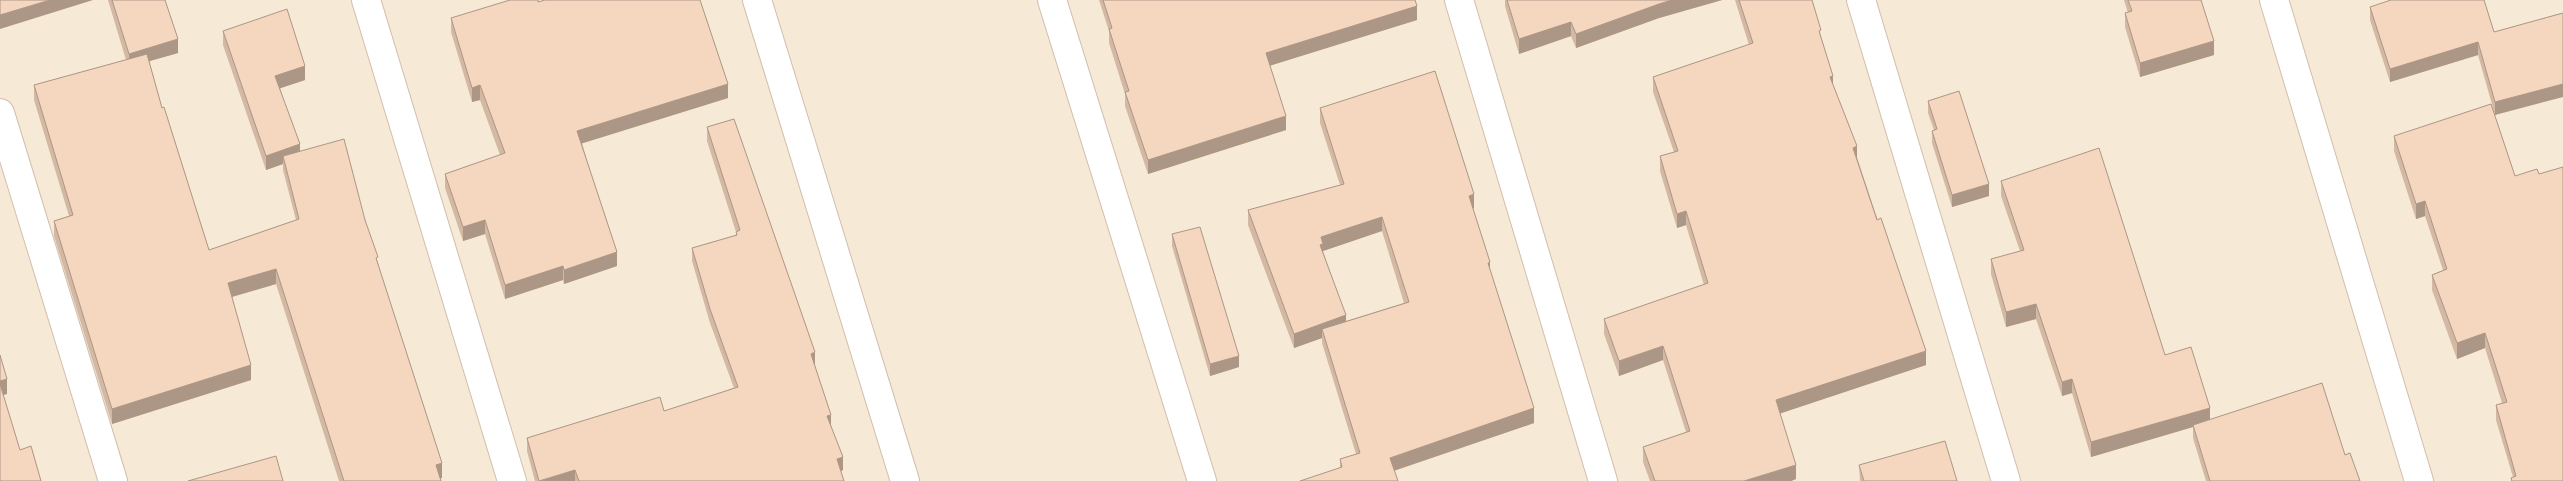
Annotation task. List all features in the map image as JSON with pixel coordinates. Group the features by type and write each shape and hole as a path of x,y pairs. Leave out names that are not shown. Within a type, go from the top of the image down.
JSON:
{"street":[{"path":"366,0 512,481"},
{"path":"757,0 905,481"},
{"path":"1052,0 1202,481"},
{"path":"1458,0 1604,481"},
{"path":"1861,0 2006,481"},
{"path":"2274,0 2419,481"},
{"path":"0,113 113,481"}],"shaded area":[{"path":"0,0 2563,0 2563,481 0,481"}],"building":[{"path":"0,0 50,0 0,15"},
{"path":"112,0 165,0 178,39 129,54"},
{"path":"510,0 538,0 538,2 545,0 700,0 728,84 577,131 617,252 564,270 563,266 505,285 485,220 463,227 445,174 505,153 480,85 472,88 451,18"},
{"path":"1103,0 1415,0 1417,6 1266,53 1286,116 1148,160 1125,92 1129,91 1109,29 1112,28"},
{"path":"1507,0 1672,0 1576,34 1571,22 1519,39"},
{"path":"1739,0 1812,0 1821,30 1819,31 1833,76 1830,77 1857,146 1853,148 1877,220 1881,218 1926,351 1776,400 1796,465 1744,481 1655,481 1643,447 1690,431 1663,346 1619,361 1604,319 1708,283 1686,211 1677,214 1660,156 1678,151 1653,77 1753,43"},
{"path":"2128,0 2201,0 2214,41 2140,63 2125,13 2132,11"},
{"path":"2391,0 2484,0 2494,32 2563,13 2563,84 2495,102 2478,42 2390,69 2370,7"},
{"path":"287,9 305,66 275,76 300,144 266,156 223,31"},
{"path":"147,54 162,108 164,107 209,250 299,219 283,156 344,139 365,220 378,257 376,258 442,463 436,465 441,481 344,481 276,269 228,283 251,365 112,409 54,221 73,215 34,85"},
{"path":"1435,71 1474,194 1469,196 1490,262 1488,263 1534,408 1390,458 1398,481 1300,481 1342,467 1340,459 1360,453 1322,329 1409,302 1382,217 1321,237 1323,244 1320,245 1346,315 1294,334 1248,210 1344,184 1320,108"},
{"path":"1959,91 1989,184 1952,195 1932,131 1937,129 1928,101"},
{"path":"2491,104 2515,176 2537,169 2539,174 2563,167 2563,481 2512,481 2511,478 2516,476 2496,405 2507,402 2485,333 2457,343 2432,275 2447,269 2425,201 2416,204 2394,136"},
{"path":"734,119 815,352 811,354 831,415 827,416 843,457 837,459 844,481 579,481 575,470 539,481 527,438 660,397 664,411 738,387 710,309 692,248 737,235 736,232 740,230 707,127"},
{"path":"2099,148 2165,355 2191,347 2210,408 2091,442 2072,379 2062,382 2036,304 2006,312 1991,259 2024,250 2001,181"},
{"path":"1200,227 1239,356 1210,364 1172,234"},
{"path":"0,355 7,379 0,381"},
{"path":"2322,383 2345,455 2350,453 2360,481 2210,481 2193,425"},
{"path":"0,384 20,450 31,446 41,481 0,481"},
{"path":"1945,441 1957,481 1864,481 1859,465"},
{"path":"276,456 283,481 188,481"}]}
